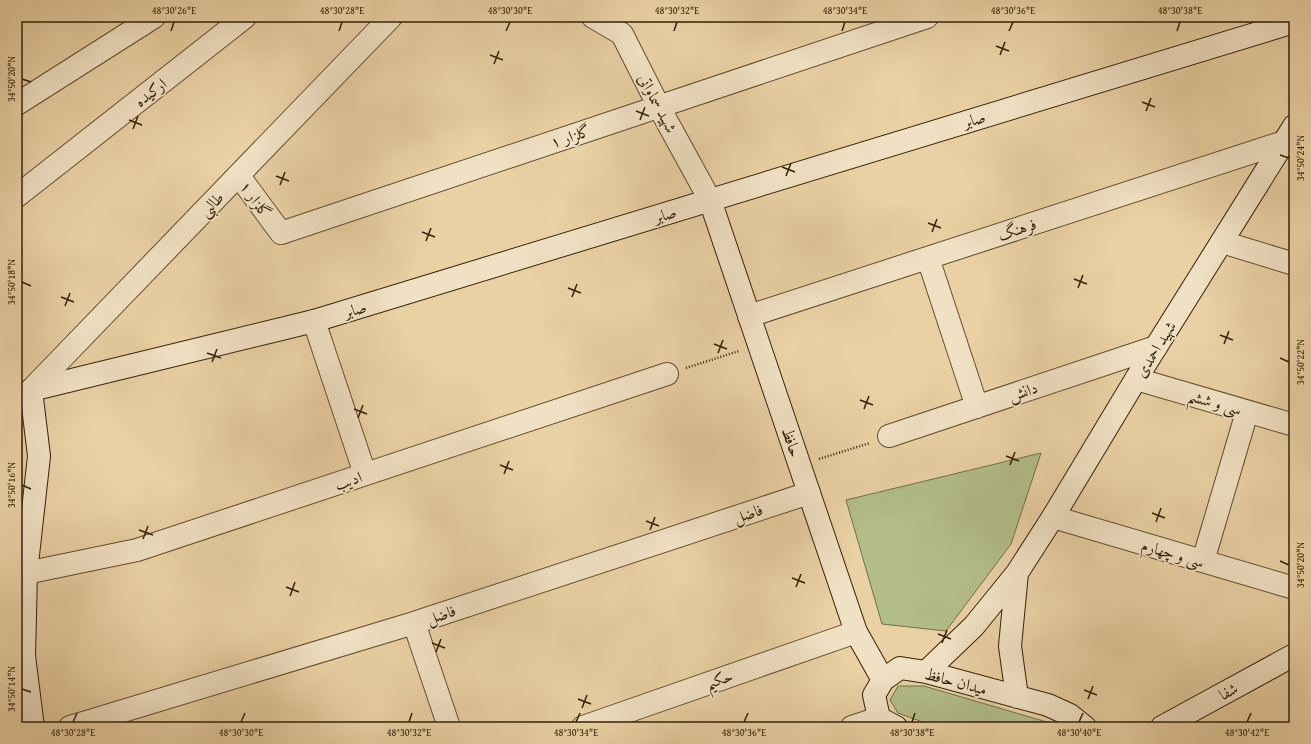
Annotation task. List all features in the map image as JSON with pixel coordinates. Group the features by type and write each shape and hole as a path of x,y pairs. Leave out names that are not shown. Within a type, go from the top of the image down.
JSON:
{"street":[{"path":"17,104 154,17"},
{"name":"ارکیده","path":"17,196 245,17"},
{"name":"طالبی","path":"17,415 31,390 391,17"},
{"name":"شهید سماواتی","path":"594,17 622,34 659,107 710,200"},
{"name":"گلزار ۱","path":"239,176 281,233 928,17"},
{"name":"صابر","path":"31,390 314,321 1294,22"},
{"name":"شهید احمدی","path":"926,672 974,626 1017,573 1289,134"},
{"name":"فرهنگ","path":"749,316 928,258 1289,134"},
{"name":"حافظ","path":"710,200 856,632 883,680"},
{"path":"1222,242 1294,264"},
{"path":"928,258 977,406"},
{"path":"314,321 365,474"},
{"name":"دانش","path":"889,436 1156,347"},
{"name":"ادیب","path":"26,573 137,550 667,374"},
{"name":"سی و ششم","path":"1136,379 1294,426"},
{"path":"31,390 39,456 26,573 24,656 33,727"},
{"path":"1204,561 1247,412"},
{"name":"فاضل","path":"70,727 414,623 809,493"},
{"name":"سی و چهارم","path":"1053,517 1294,588"},
{"path":"1017,573 1010,646 1017,697"},
{"path":"414,623 449,727"},
{"name":"حکیم","path":"583,727 856,632"},
{"name":"شفا","path":"1162,727 1294,655"},
{"name":"میدان حافظ","path":"888,723 874,695 883,680 900,668 926,672 1054,707 1070,715 1085,727"},
{"path":"852,727 888,723"}],"path":[{"path":"667,374 759,344"},
{"path":"800,466 889,436"}],"green space":[{"path":"1041,453 1011,544 946,631 882,624 846,500"},
{"path":"898,686 924,686 1061,727 936,727 898,713 890,700"}]}
